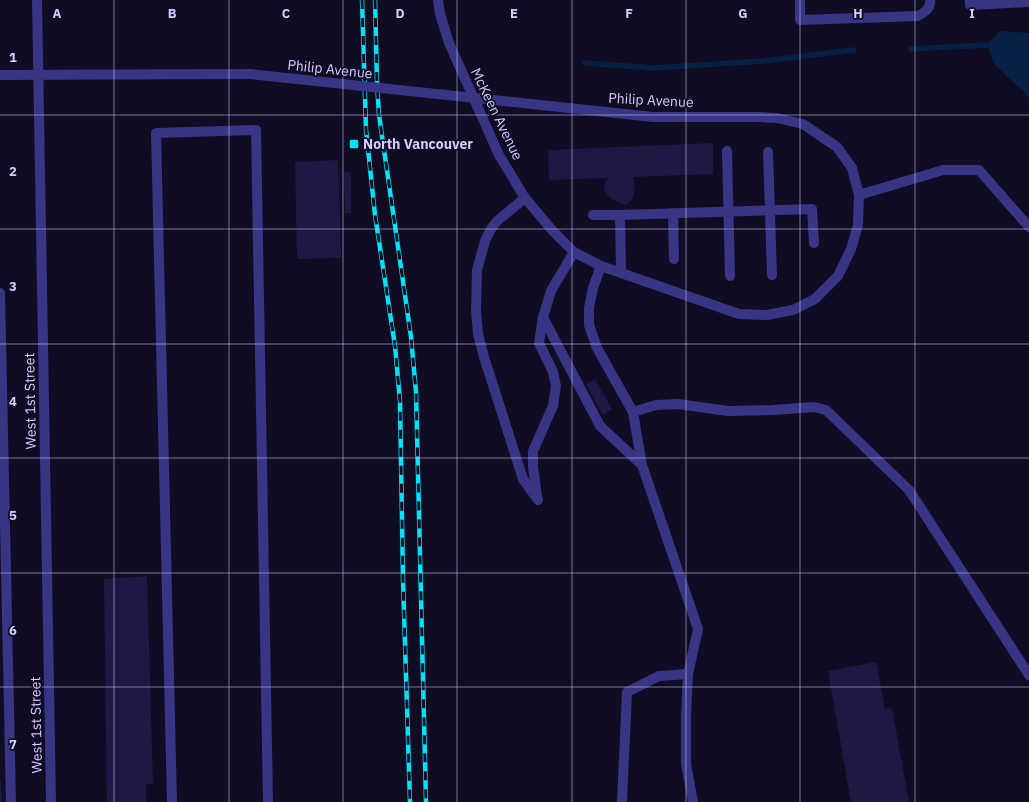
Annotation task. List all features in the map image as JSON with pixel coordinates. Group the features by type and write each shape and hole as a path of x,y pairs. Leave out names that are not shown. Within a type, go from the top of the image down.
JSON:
{"street":[{"name":"West 1st Street","path":"37,0 51,802"},
{"name":"McKeen Avenue","path":"438,0 442,21 455,58 499,155 525,198 552,230"},
{"path":"800,0 800,20 918,16 926,11 930,4 930,0"},
{"path":"970,0 970,5 1029,2 1029,0"},
{"name":"Philip Avenue","path":"0,75 250,74 653,118 777,118 802,124 819,134 836,147 852,168 859,195 858,225 851,249 838,276 815,299 793,310 767,315 739,314 601,266 574,252 552,230"},
{"path":"172,802 156,133 256,130 268,802"},
{"path":"727,150 730,276"},
{"path":"768,152 772,275"},
{"path":"859,195 943,170 979,170 1029,227"},
{"path":"525,198 497,221 491,229 485,242 477,270 476,310 478,334 481,345 523,479 538,500 533,467 533,451 552,406 556,386 553,372 539,343 543,317 552,291 574,252"},
{"path":"593,215 812,209 814,243"},
{"path":"673,213 674,260"},
{"path":"620,215 621,273"},
{"path":"601,266 593,288 589,308 589,325 597,348 633,412 642,465 698,629 688,674 686,764 694,802"},
{"path":"0,293 5,763 11,802"},
{"path":"543,317 600,426 642,465"},
{"path":"633,412 656,405 678,404 728,411 814,407 826,410 909,490 1029,675"},
{"path":"622,802 627,692 659,676 688,674"}],"water":[{"path":"1000,31 1029,33 1029,99 1024,92 995,65 987,45"}],"building":[{"path":"713,143 713,174 633,177 635,189 632,200 626,205 610,198 604,190 605,183 608,178 549,180 548,150"},
{"path":"338,160 341,258 297,259 295,162"},
{"path":"344,172 351,172 351,213 345,213"},
{"path":"595,379 612,409 603,415 586,384"},
{"path":"147,576 153,784 146,784 146,802 107,802 104,579"},
{"path":"876,662 885,709 892,708 909,802 851,802 828,671"},
{"path":"1,781 2,802 0,802"}],"waterway":[{"path":"911,49 987,45"},
{"path":"585,63 653,68 763,61 854,50"}],"railway":[{"path":"362,0 366,130 375,215 395,346 400,401 403,580 410,802"},
{"path":"375,0 379,115 411,337 416,392 426,802"}],"place":[{"name":"North Vancouver","path":"354,144"}]}
